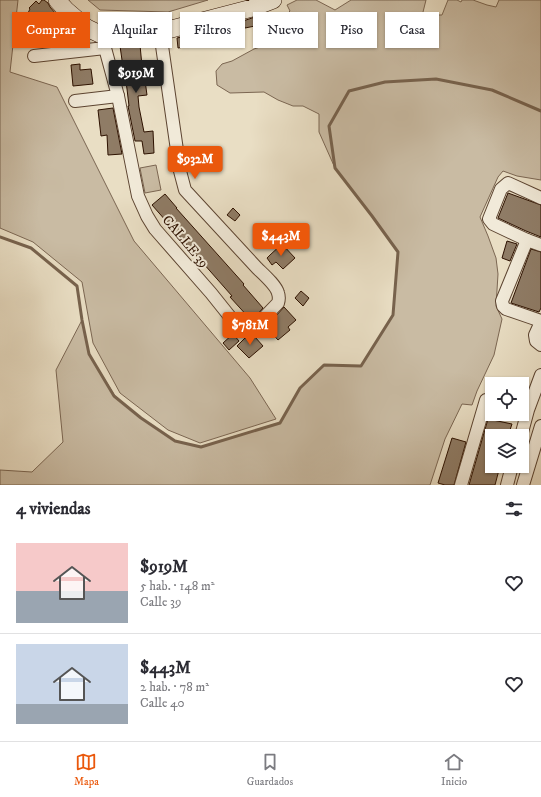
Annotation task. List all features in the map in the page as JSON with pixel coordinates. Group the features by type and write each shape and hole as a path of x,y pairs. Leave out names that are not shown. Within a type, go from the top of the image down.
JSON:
{"main road":[{"path":"57,0 66,10 98,37"},
{"path":"172,29 252,8 273,0"}],"street":[{"path":"34,56 98,43"},
{"name":"CALLE 39","path":"106,48 118,96 138,196 147,216 155,229 211,293 239,328 251,331 278,303 278,292 267,278 185,190 180,171 162,48"},
{"path":"75,101 118,96"},
{"path":"541,198 508,183 501,189 489,219 493,224 541,245"},
{"path":"527,240 502,301 503,306 506,309 541,322 535,335 538,343"},
{"path":"529,400 541,375"},
{"path":"461,485 485,413"},
{"path":"523,485 541,426"},
{"path":"507,485 510,473"}],"shaded area":[{"path":"0,0 18,0 17,12 12,12 13,48 10,72 57,87 134,241 250,378 276,419 200,443 168,430 120,393 93,343 82,282 33,242 0,228"},
{"path":"88,0 208,0 168,12 100,10"},
{"path":"297,0 316,0 335,10 351,0 426,0 423,12 385,12 385,48 439,48 439,15 442,15 448,0 457,0 461,2 462,0 473,0 496,7 499,0 541,0 541,180 517,176 503,171 498,177 480,217 496,258 498,274 496,306 502,319 494,355 472,405 462,404 445,439 430,485 0,485 0,470 32,472 63,442 56,370 82,320 89,354 115,396 141,418 175,441 201,447 280,423 300,388 324,365 361,366 393,315 398,252 335,168 319,132 319,114 303,106 293,106 278,100 264,92 230,93 217,85 216,71 222,64 232,61 254,49 318,48 318,12 289,12 290,11 287,5"},
{"path":"156,165 161,190 145,193 140,168"}],"building":[{"path":"42,0 44,0 54,12 28,12 29,8 36,1 39,4"},
{"path":"253,18 253,26 245,28 245,20"},
{"path":"180,37 180,48 178,48 177,38"},
{"path":"120,48 140,48 147,95 138,96 139,107 144,132 153,131 154,153 144,154 142,141 135,141 128,106"},
{"path":"80,64 80,70 91,69 93,84 73,86 71,65"},
{"path":"113,108 122,154 108,155 107,135 101,136 98,110"},
{"path":"203,150 206,171 192,172 189,152"},
{"path":"508,193 541,205 541,237 498,218"},
{"path":"165,194 244,284 243,285 263,308 256,316 255,315 250,319 230,297 232,296 152,205"},
{"path":"233,208 240,215 235,221 227,215"},
{"path":"507,241 517,244 510,261 502,258"},
{"path":"282,244 295,258 283,269 276,262 272,265 267,258"},
{"path":"531,249 541,252 541,308 539,312 511,303"},
{"path":"301,291 309,298 303,306 295,298"},
{"path":"284,307 296,320 288,327 290,330 278,340 266,327"},
{"path":"233,334 239,341 229,350 223,343"},
{"path":"255,337 263,346 249,358 237,346 245,338"},
{"path":"487,421 498,421 512,424 510,429 485,429"},
{"path":"485,429 485,473 498,473 495,485 469,485"},
{"path":"452,438 466,442 454,485 445,485 438,483"}],"waterway":[{"path":"0,237 31,248 77,286 89,354 114,396 141,418 175,441 201,447 280,423 300,388 324,365 361,366 393,315 398,252 335,168 329,126 349,91 385,82 436,79 492,90 541,111"}]}
